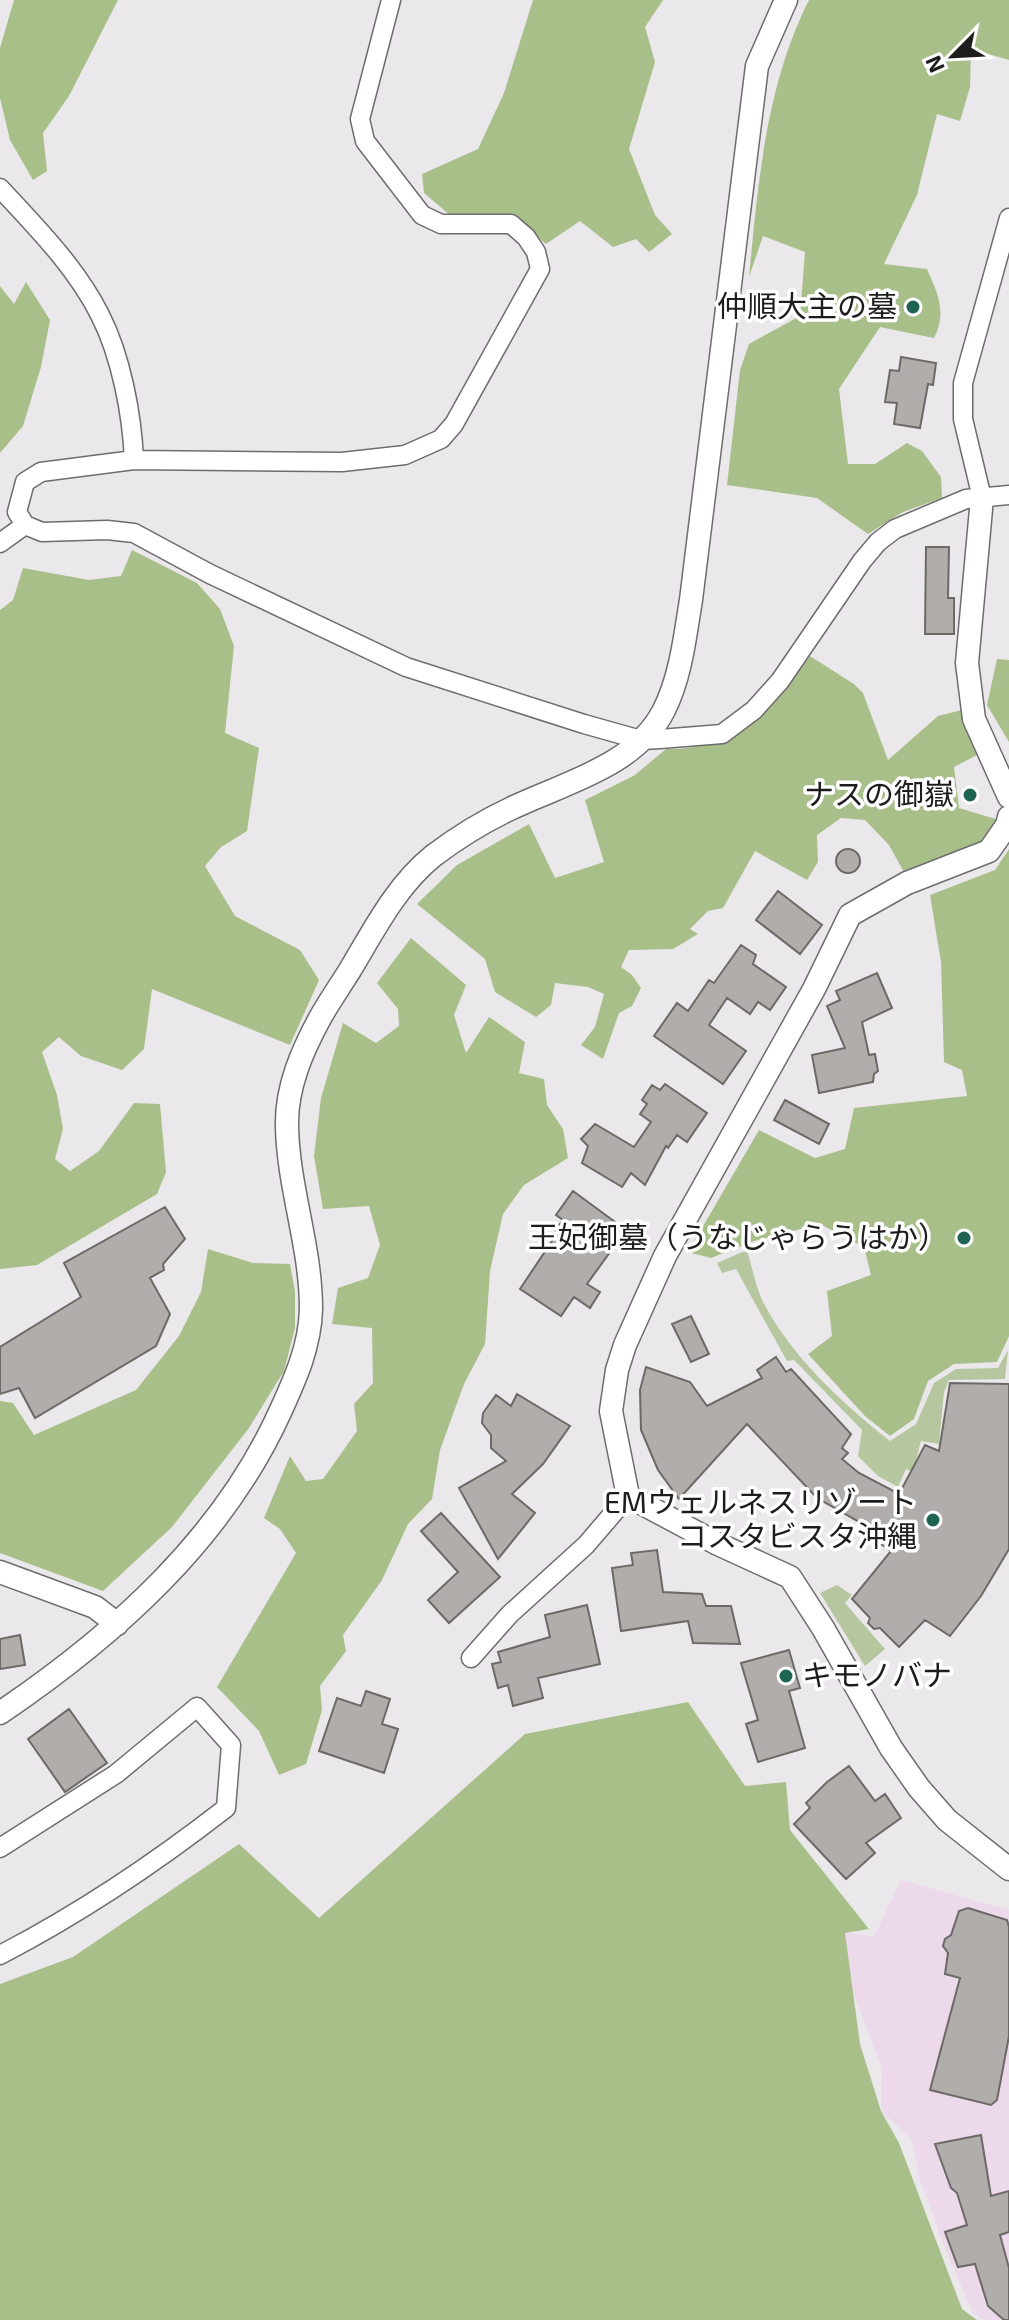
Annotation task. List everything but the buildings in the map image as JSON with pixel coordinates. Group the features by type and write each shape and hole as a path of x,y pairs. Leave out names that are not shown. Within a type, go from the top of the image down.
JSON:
{"street":[{"path":"391,0 360,119 365,141 422,215 441,224 511,224 526,237 536,252 540,269 454,424 441,439 405,455 342,462 134,460 41,472 25,482 20,497 17,512 25,525 42,532 107,530 134,533 210,574 406,667 641,740 722,734 754,710 780,681 878,542 895,529 966,499 1009,495"},
{"path":"0,1713 117,1624 191,1552 247,1478 275,1423 307,1346 311,1309 307,1252 287,1126 289,1097 300,1059 320,1017 389,905 430,859 472,828 614,761 641,740 664,711 680,662 691,600 757,66 786,0"},
{"path":"0,188 75,274 101,316 121,373 133,430 134,460"},
{"path":"1009,218 963,383 963,419 982,498 967,663 974,719 1009,797"},
{"path":"0,543 25,525"},
{"path":"628,1496 611,1411 617,1370 625,1345 665,1256 814,989 850,915 907,883 989,851 1009,817"},
{"path":"471,1658 510,1614 586,1545 628,1496"},
{"path":"628,1496 718,1544 790,1577 823,1628 891,1748 919,1788 947,1820 1009,1869"},
{"path":"0,1573 95,1607 117,1624"},
{"path":"0,1848 116,1774 197,1707 231,1745 226,1808 161,1859 101,1899 0,1955"}],"shaded area":[{"path":"901,1880 1009,1910 1009,2320 984,2320 973,2313 920,2180 911,2138 881,2111 882,2069 849,1981 845,1932 874,1937"}],"green space":[{"path":"14,0 118,0 69,96 43,133 47,171 33,180 10,140 0,98 0,48"},
{"path":"533,0 663,0 645,27 655,62 629,149 655,215 672,234 649,252 636,239 613,247 580,221 546,244 518,221 451,216 424,193 422,174 478,149 504,93"},
{"path":"809,0 1009,0 1009,60 971,49 970,87 960,121 937,114 917,195 884,264 927,269 940,311 938,329 934,338 880,327 839,389 848,464 875,464 907,443 922,451 941,477 942,498 903,512 868,534 817,498 727,485 740,370 749,344 800,316 805,252 763,236 749,277 756,206 773,100 794,32"},
{"path":"26,282 50,320 41,367 23,426 0,453 0,286 14,304"},
{"path":"132,550 197,583 220,609 234,646 225,733 259,748 247,831 221,847 205,866 235,916 300,950 319,980 290,1045 152,989 144,1049 122,1070 81,1056 59,1037 42,1052 57,1095 63,1129 55,1159 70,1171 99,1151 134,1103 160,1104 166,1172 157,1194 37,1265 0,1269 0,610 13,600 23,568 89,580 121,576"},
{"path":"810,656 863,693 888,760 938,716 962,710 981,753 954,767 959,808 999,820 990,839 905,874 889,845 865,820 841,818 817,835 818,862 807,880 755,851 723,908 708,911 690,929 698,934 673,949 629,950 621,967 632,975 641,988 632,1006 619,1013 603,1059 581,1045 595,1027 604,994 588,987 555,983 551,1005 536,1017 495,992 485,959 417,904 457,865 529,824 555,878 604,862 585,800 635,775 666,749 707,744 746,727 773,704"},
{"path":"997,659 1009,660 1009,742 987,705"},
{"path":"1009,849 1009,1336 997,1362 954,1364 928,1381 914,1419 890,1436 865,1416 808,1354 832,1336 827,1291 871,1275 864,1247 820,1224 754,1241 711,1258 688,1252 759,1130 815,1158 845,1149 854,1108 967,1096 962,1070 944,1062 941,962 930,895 995,870"},
{"path":"411,938 466,985 454,1015 466,1053 489,1017 525,1042 519,1073 544,1079 547,1105 563,1129 568,1158 524,1185 503,1214 490,1271 485,1344 464,1384 440,1450 432,1499 408,1524 382,1580 343,1635 346,1651 320,1686 322,1710 306,1764 279,1775 259,1731 217,1687 296,1553 280,1529 264,1518 290,1456 306,1481 323,1479 357,1431 354,1404 373,1383 372,1328 332,1324 338,1288 368,1278 380,1245 369,1206 323,1209 314,1156 321,1098 343,1023 376,1043 399,1026 398,1009 377,983"},
{"path":"208,1249 253,1263 290,1264 295,1291 295,1328 284,1371 249,1428 172,1527 103,1591 0,1553 0,1401 13,1403 34,1435 136,1390 179,1336 201,1292"},
{"path":"747,1250 764,1304 789,1343 837,1396 890,1441 916,1424 934,1383 956,1369 998,1368 1008,1350 1005,1379 949,1380 944,1392 939,1444 921,1441 916,1460 930,1470 926,1478 906,1469 898,1487 878,1476 858,1456 862,1430 794,1360 787,1361 736,1269 722,1273 717,1263"},
{"path":"837,1585 852,1595 845,1603 885,1649 865,1666 820,1593"},
{"path":"688,1702 745,1786 786,1782 790,1830 869,1929 845,1933 860,2044 881,2111 899,2143 962,2309 977,2320 0,2320 0,1984 73,1957 239,1844 319,1918 525,1734"}],"place":[{"name":"仲順大主の墓","path":"913,307"},
{"name":"ナスの御嶽","path":"970,795"},
{"name":"王妃御墓（うなじゃらうはか）","path":"964,1238"},
{"name":"EMウェルネスリゾート コスタビスタ沖縄","path":"933,1520"},
{"name":"キモノバナ","path":"786,1676"}]}
